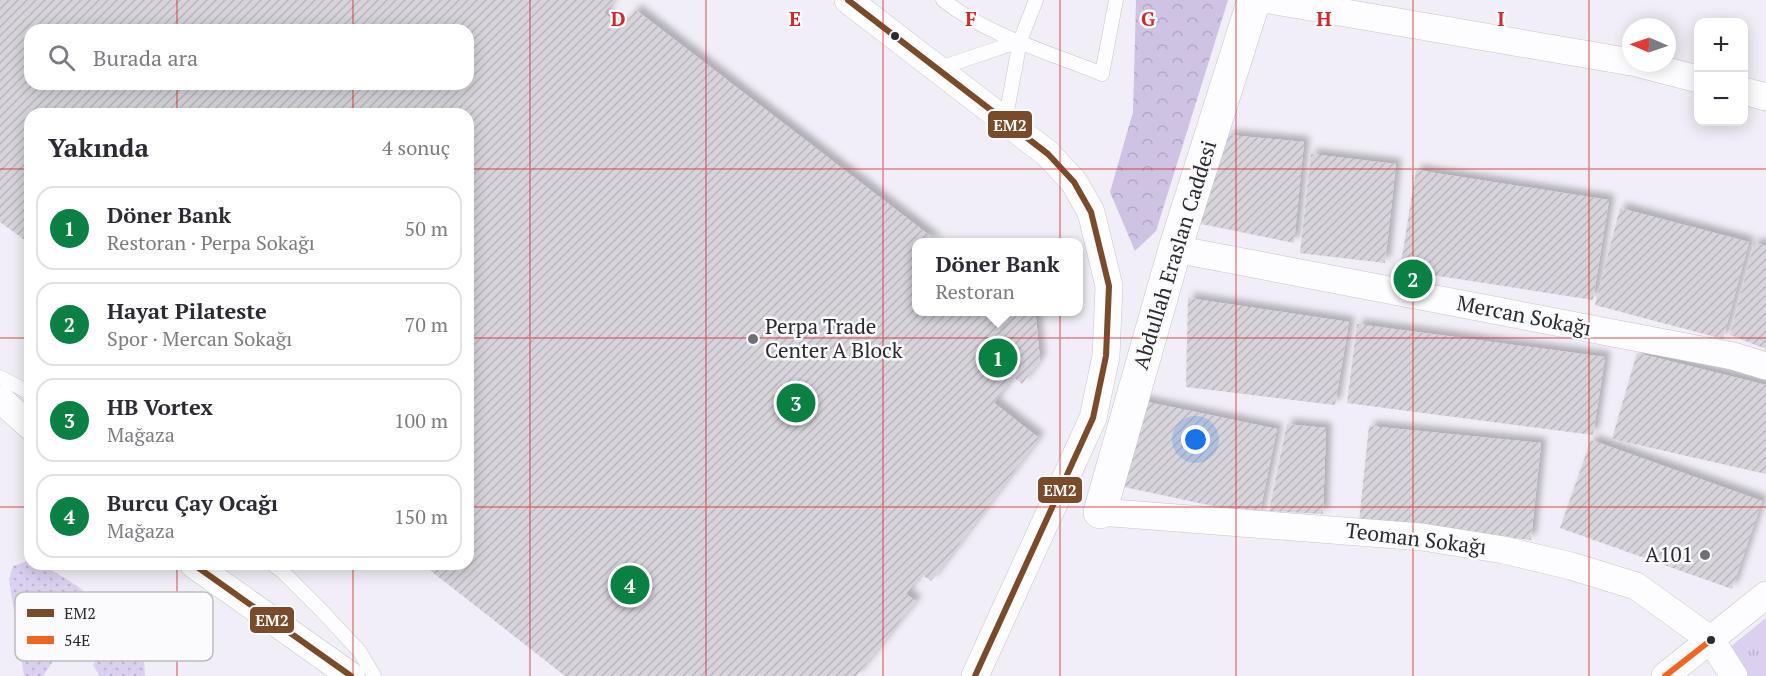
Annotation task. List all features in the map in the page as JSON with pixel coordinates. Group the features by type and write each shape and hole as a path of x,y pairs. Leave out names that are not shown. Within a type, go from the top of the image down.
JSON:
{"street":[{"path":"848,0 1048,154 1074,182 1091,212 1109,286 1107,356 1093,418 975,676"},
{"name":"Abdullah Eraslan Caddesi","path":"1100,512 1175,249 1254,0"},
{"path":"1270,0 1622,60"},
{"path":"1669,72 1694,79"},
{"path":"1748,92 1766,97"},
{"name":"Mercan Sokağı","path":"1175,249 1733,356 1766,366"},
{"path":"0,399 24,421"},
{"name":"Teoman Sokağı","path":"1100,512 1422,537 1504,550 1571,566 1636,586 1711,640"},
{"path":"201,570 351,676"},
{"path":"1665,676 1766,595"},
{"path":"1711,640 1734,676"}],"lane":[{"path":"944,0 975,22 997,33 1102,74 1116,0"},
{"path":"1005,122 1020,41 1036,0"},
{"path":"937,69 1020,41"},
{"path":"0,376 24,390"},
{"path":"281,570 360,652 374,676"}],"green space":[{"path":"1136,0 1228,0 1156,231 1135,251 1110,192 1133,112"},
{"path":"24,562 24,570 50,570 85,592 15,592 15,618 9,579 13,566"},
{"path":"1766,618 1766,676 1747,676 1729,648"},
{"path":"22,661 53,661 43,676 24,676"},
{"path":"96,661 144,661 145,676 100,676 93,665"}],"building":[{"name":"Perpa Trade Center A Block","path":"0,0 614,0 604,13 622,27 636,10 933,238 912,238 912,316 1033,316 1036,318 1040,360 1022,384 1013,377 994,403 1039,438 931,581 921,574 906,594 916,601 856,676 565,676 430,570 474,570 474,108 24,108 24,240 0,222"},
{"path":"1229,135 1304,142 1294,243 1192,222"},
{"path":"1311,154 1396,164 1385,263 1300,253"},
{"path":"1416,170 1609,200 1593,300 1400,270"},
{"path":"1620,208 1749,242 1723,339 1595,305"},
{"path":"1754,243 1766,246 1766,349 1730,335"},
{"path":"1188,298 1349,322 1335,405 1186,387"},
{"path":"1357,324 1605,357 1593,435 1347,403"},
{"path":"1637,353 1766,385 1766,474 1612,439"},
{"path":"1138,400 1277,429 1259,516 1120,486"},
{"path":"1287,424 1326,428 1323,514 1269,511"},
{"path":"1369,426 1541,443 1531,540 1359,522"},
{"path":"1591,440 1762,501 1732,589 1560,528"}],"transit line":[{"name":"EM2","path":"848,0 1048,154 1074,182 1091,212 1109,286 1106,356 1093,418 975,676"},
{"name":"EM2","path":"201,570 351,676"},
{"name":"54E","path":"1665,676 1711,640"}],"place":[{"name":"Hayat Pilateste","path":"1413,279"},
{"name":"Perpa Trade Center A Block","path":"753,339"},
{"name":"Döner Bank","path":"998,358"},
{"name":"HB Vortex","path":"796,403"},
{"name":"A101","path":"1705,555"},
{"name":"Burcu Çay Ocağı","path":"630,585"}]}
